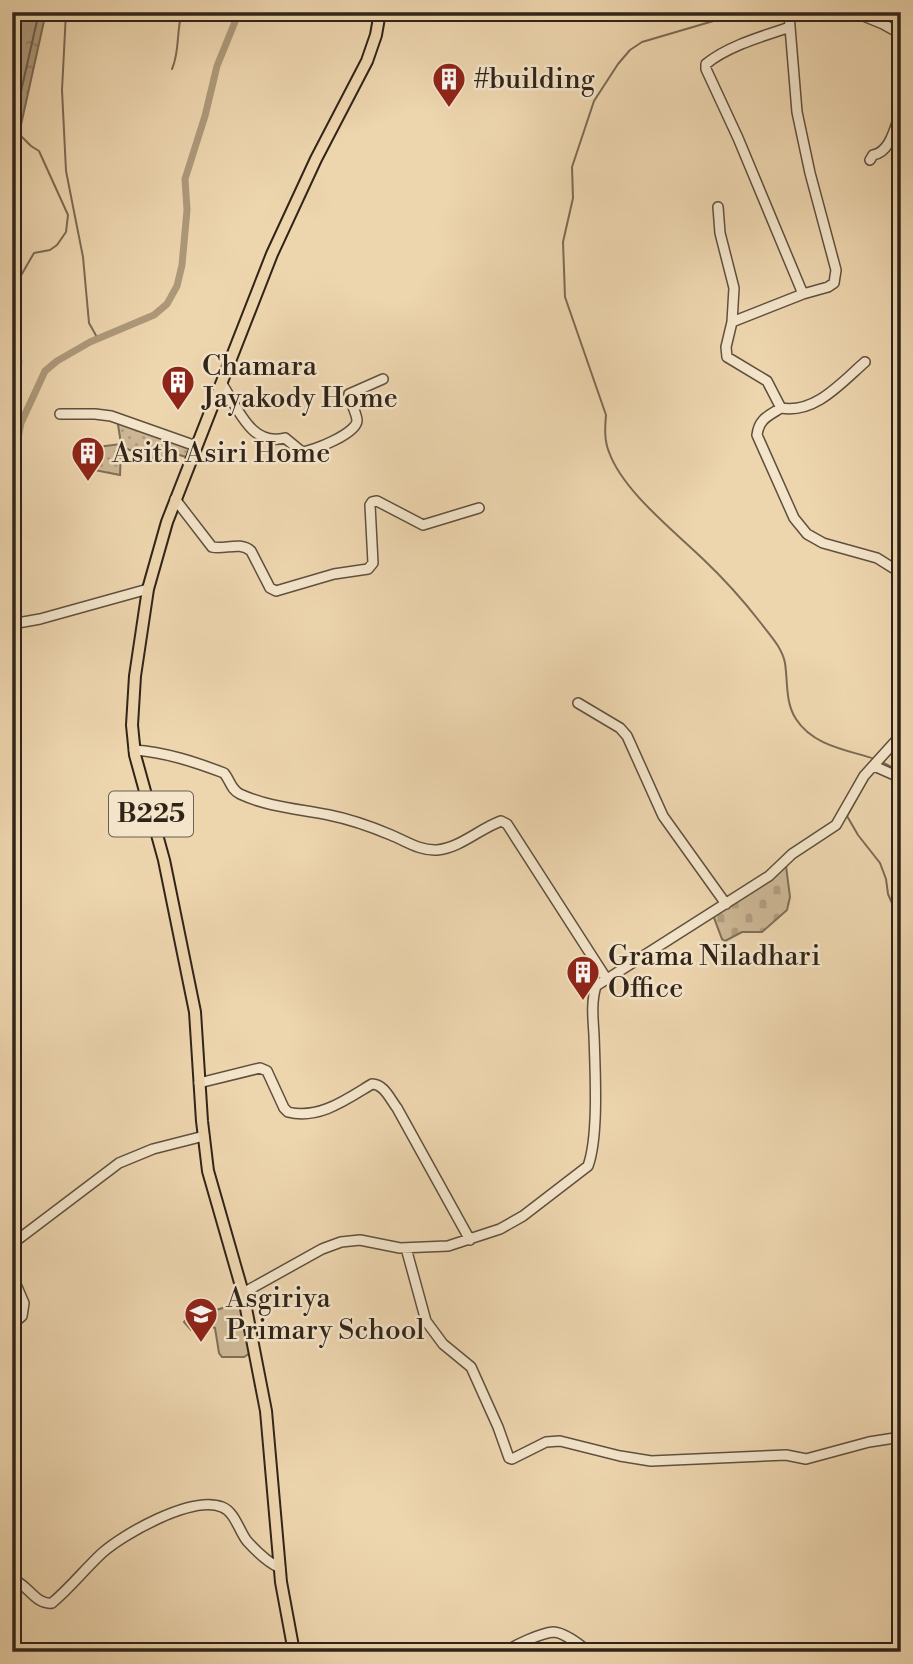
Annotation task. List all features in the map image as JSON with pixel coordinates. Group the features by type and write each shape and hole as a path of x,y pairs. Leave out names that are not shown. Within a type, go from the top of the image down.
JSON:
{"main road":[{"name":"B225","path":"294,1652 279,1568 265,1411 243,1293 208,1171 195,1012 186,959 164,860 134,750 132,725 135,676 148,589 175,499 272,254 316,159 367,61 380,12"}],"street":[{"path":"733,321 834,283 836,270 797,112 789,12"},
{"path":"854,12 901,34"},
{"path":"790,27 726,52 706,64 706,69 803,294"},
{"path":"870,160 873,155 886,149 901,111"},
{"path":"718,207 720,233 733,288 733,321 726,347 727,357 767,381 780,408"},
{"path":"865,362 809,406 790,410 780,408 762,420 758,425 757,435 794,518 807,534 823,543 877,558 901,573"},
{"path":"222,384 254,433 276,441 285,438 302,452 320,447 353,430 357,420 349,394 383,379"},
{"path":"60,414 111,416 196,446"},
{"path":"175,499 212,547 218,549 240,546 251,551 270,588 276,591 334,574 368,569 373,563 372,502 377,501 423,525 479,508"},
{"path":"12,624 40,619 148,589"},
{"path":"578,704 620,728 626,736 663,816 726,904"},
{"path":"243,1293 322,1249 341,1242 360,1240 406,1248 448,1246 500,1229 523,1216 588,1166 592,1146 593,1002 596,986 769,876 792,854 836,825 864,776 901,735"},
{"path":"134,750 150,751 197,763 224,773 231,787 238,793 294,810 334,816 390,834 420,848 443,849 489,825 500,821 507,824 607,978"},
{"path":"874,766 901,778"},
{"path":"199,1083 260,1068 267,1071 285,1108 294,1114 333,1107 372,1084 378,1084 397,1108 470,1240"},
{"path":"12,1244 119,1163 153,1149 204,1136"},
{"path":"406,1248 426,1321 443,1344 471,1367 509,1458 512,1459 545,1441 560,1441 651,1461 786,1455 806,1459 869,1441 901,1437"},
{"path":"12,1275 24,1303 22,1316 12,1325"},
{"path":"12,1579 25,1585 39,1601 52,1603 114,1544 166,1513 208,1504 221,1506 229,1511 246,1540 279,1568"},
{"path":"505,1652 552,1632 589,1652"}],"green space":[{"path":"117,418 196,446 190,458 172,453 168,463 124,448 121,451 120,475 94,470 91,452 98,447 121,444"},
{"path":"784,865 790,897 787,910 762,932 742,932 725,941 722,939 713,915"},
{"path":"229,1306 238,1306 242,1310 250,1353 244,1357 222,1357 215,1328 210,1326 191,1330 184,1322"}],"water":[{"path":"19,12 46,12 19,134 12,140 12,44"}],"waterway":[{"path":"66,12 62,90 66,171 83,257 89,323 98,339"},
{"path":"172,69 182,12"},
{"path":"12,467 21,423 45,371 90,342 154,315 167,304 177,286 182,265 187,210 185,179 217,66 239,12"},
{"path":"744,12 642,42 630,50 618,64 594,101 572,167 573,198 563,242 565,297 606,415 607,447 625,481 650,509 725,581 775,641 785,663 790,706 803,728 832,746 875,759"},
{"path":"12,291 34,253 50,250 57,245 66,232 68,215 39,151 19,134"},
{"path":"12,341 21,359 16,391 12,396"},
{"path":"880,761 901,772"},
{"path":"870,775 847,816 880,863 896,912 896,928 901,934"}],"place":[{"name":"#building","path":"449,109"},
{"name":"Chamara Jayakody Home","path":"178,412"},
{"name":"Asith Asiri Home","path":"88,483"},
{"name":"Grama Niladhari Office","path":"583,1002"},
{"name":"Asgiriya Primary School","path":"201,1344"}]}
